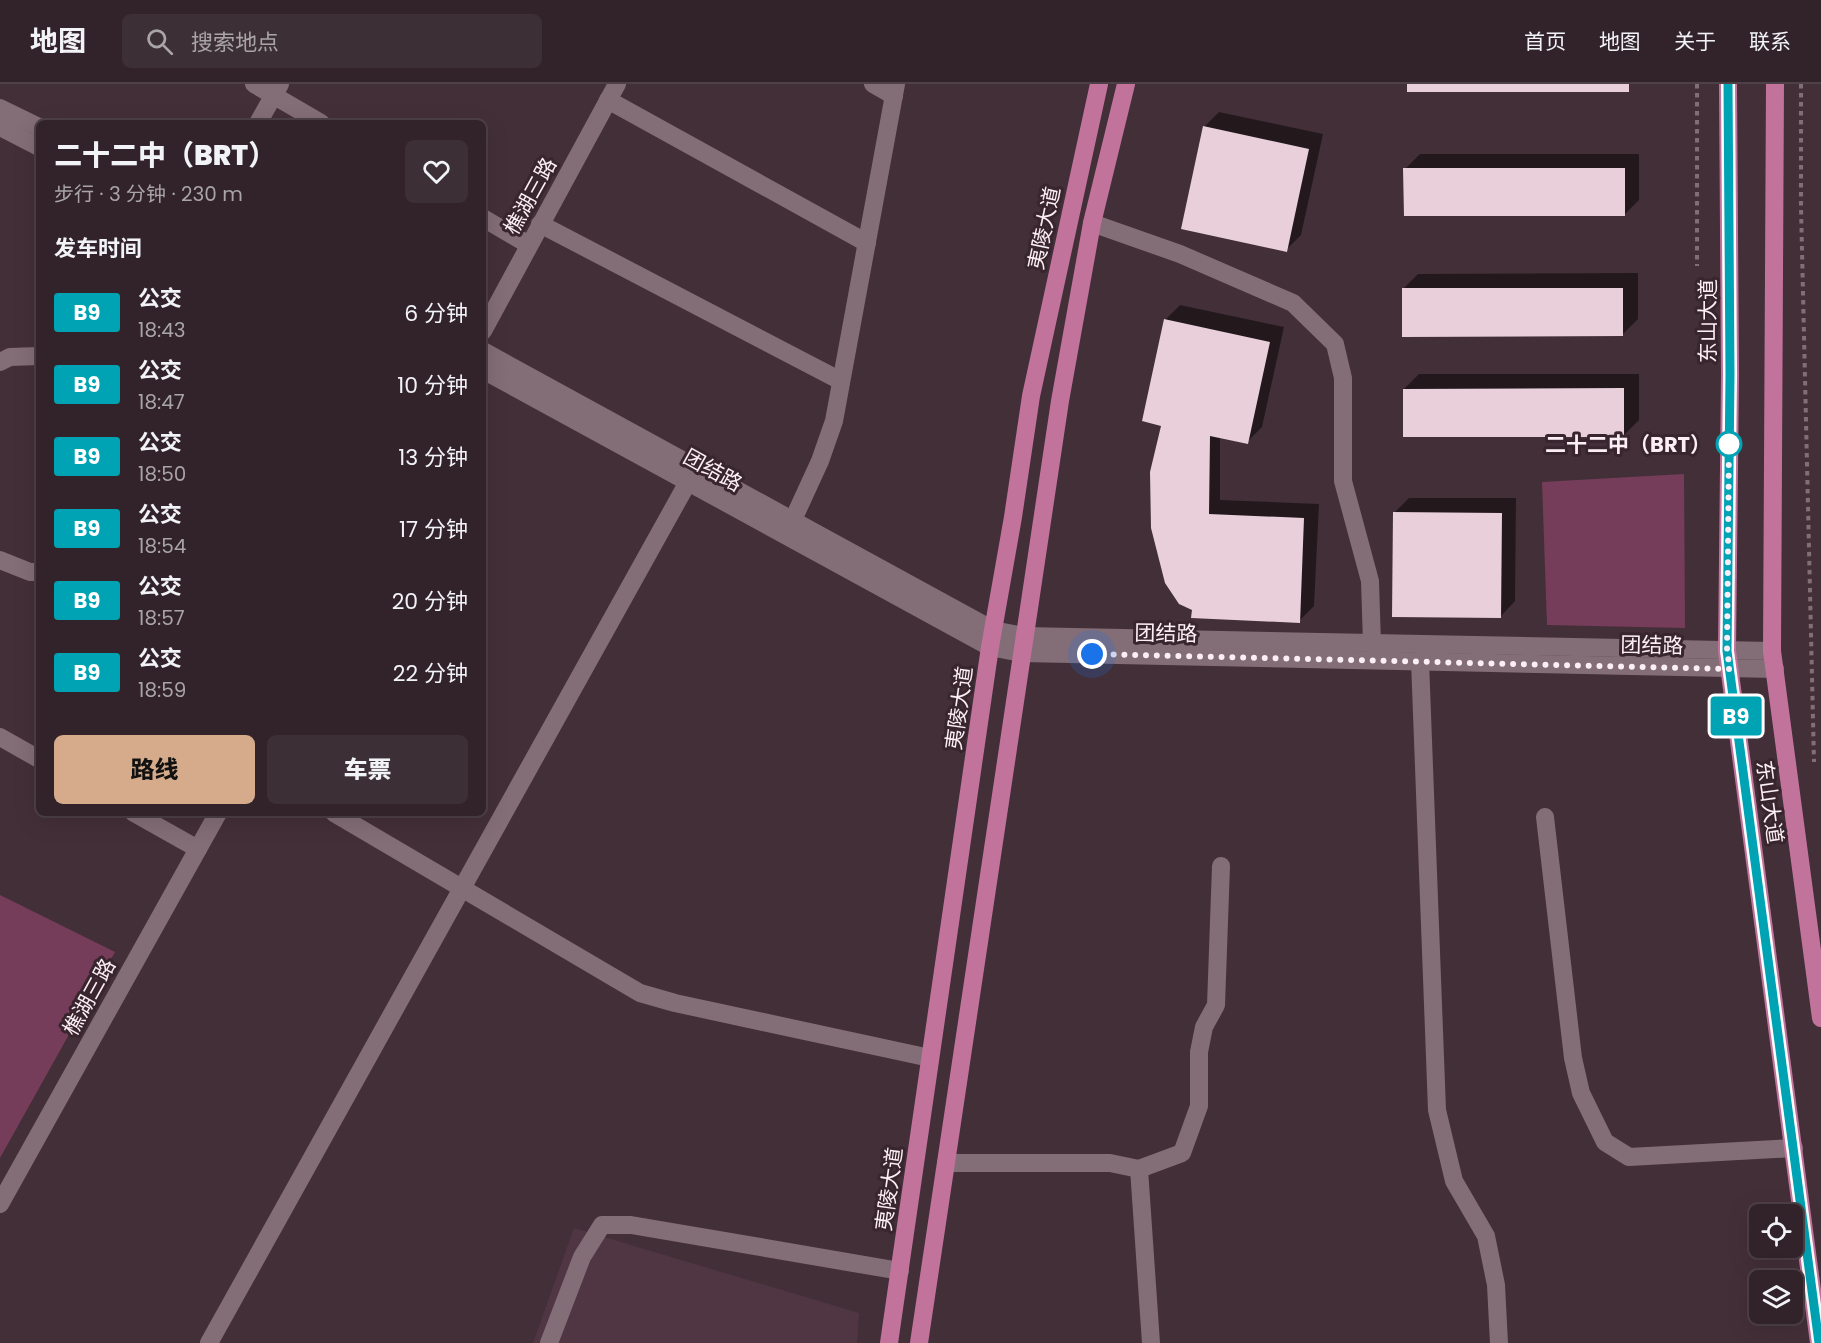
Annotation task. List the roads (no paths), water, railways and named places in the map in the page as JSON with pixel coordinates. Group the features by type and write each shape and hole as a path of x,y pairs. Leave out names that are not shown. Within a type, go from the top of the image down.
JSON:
{"main road":[{"name":"夷陵大道","path":"889,1343 991,638 1013,517 1031,396 1099,84"},
{"path":"919,1343 1060,401 1092,223 1126,84"},
{"name":"东山大道","path":"1728,84 1730,375 1727,651 1819,1343"},
{"name":"东山大道","path":"1775,84 1772,651 1821,1018"}],"street":[{"path":"254,84 277,90 317,120"},
{"path":"792,522 820,461 834,421 867,243 895,90 873,84"},
{"path":"260,120 277,90"},
{"path":"613,92 867,243"},
{"name":"樵湖三路","path":"486,325 613,92"},
{"path":"0,108 36,126"},
{"path":"0,128 36,146"},
{"path":"486,220 529,245"},
{"path":"1092,223 1180,254 1293,303 1335,344 1343,378 1342,481 1370,581 1372,644"},
{"path":"540,224 841,381"},
{"name":"团结路","path":"486,353 792,522 991,638"},
{"path":"0,362 10,357 36,356"},
{"name":"团结路","path":"486,372 785,537 991,638 1023,645 1420,661 1775,669"},
{"path":"209,1343 688,482"},
{"path":"0,560 30,572 36,572"},
{"name":"团结路","path":"1023,645 1372,644 1772,651"},
{"path":"1420,661 1437,1110 1454,1181 1486,1236 1496,1285 1499,1343"},
{"path":"0,737 36,757"},
{"path":"139,816 198,849"},
{"name":"樵湖三路","path":"0,1204 216,816"},
{"path":"339,816 640,993 675,1003 930,1058"},
{"path":"1545,817 1573,1058 1581,1094 1605,1142 1629,1157 1794,1148"},
{"path":"946,1163 1110,1163 1139,1168 1182,1153 1199,1106 1199,1052 1204,1027 1216,1005 1221,866"},
{"path":"1139,1168 1151,1343"},
{"path":"549,1343 582,1257 602,1225 631,1225 900,1271"}],"place":[{"name":"二十二中（BRT）","path":"1729,444"}]}
